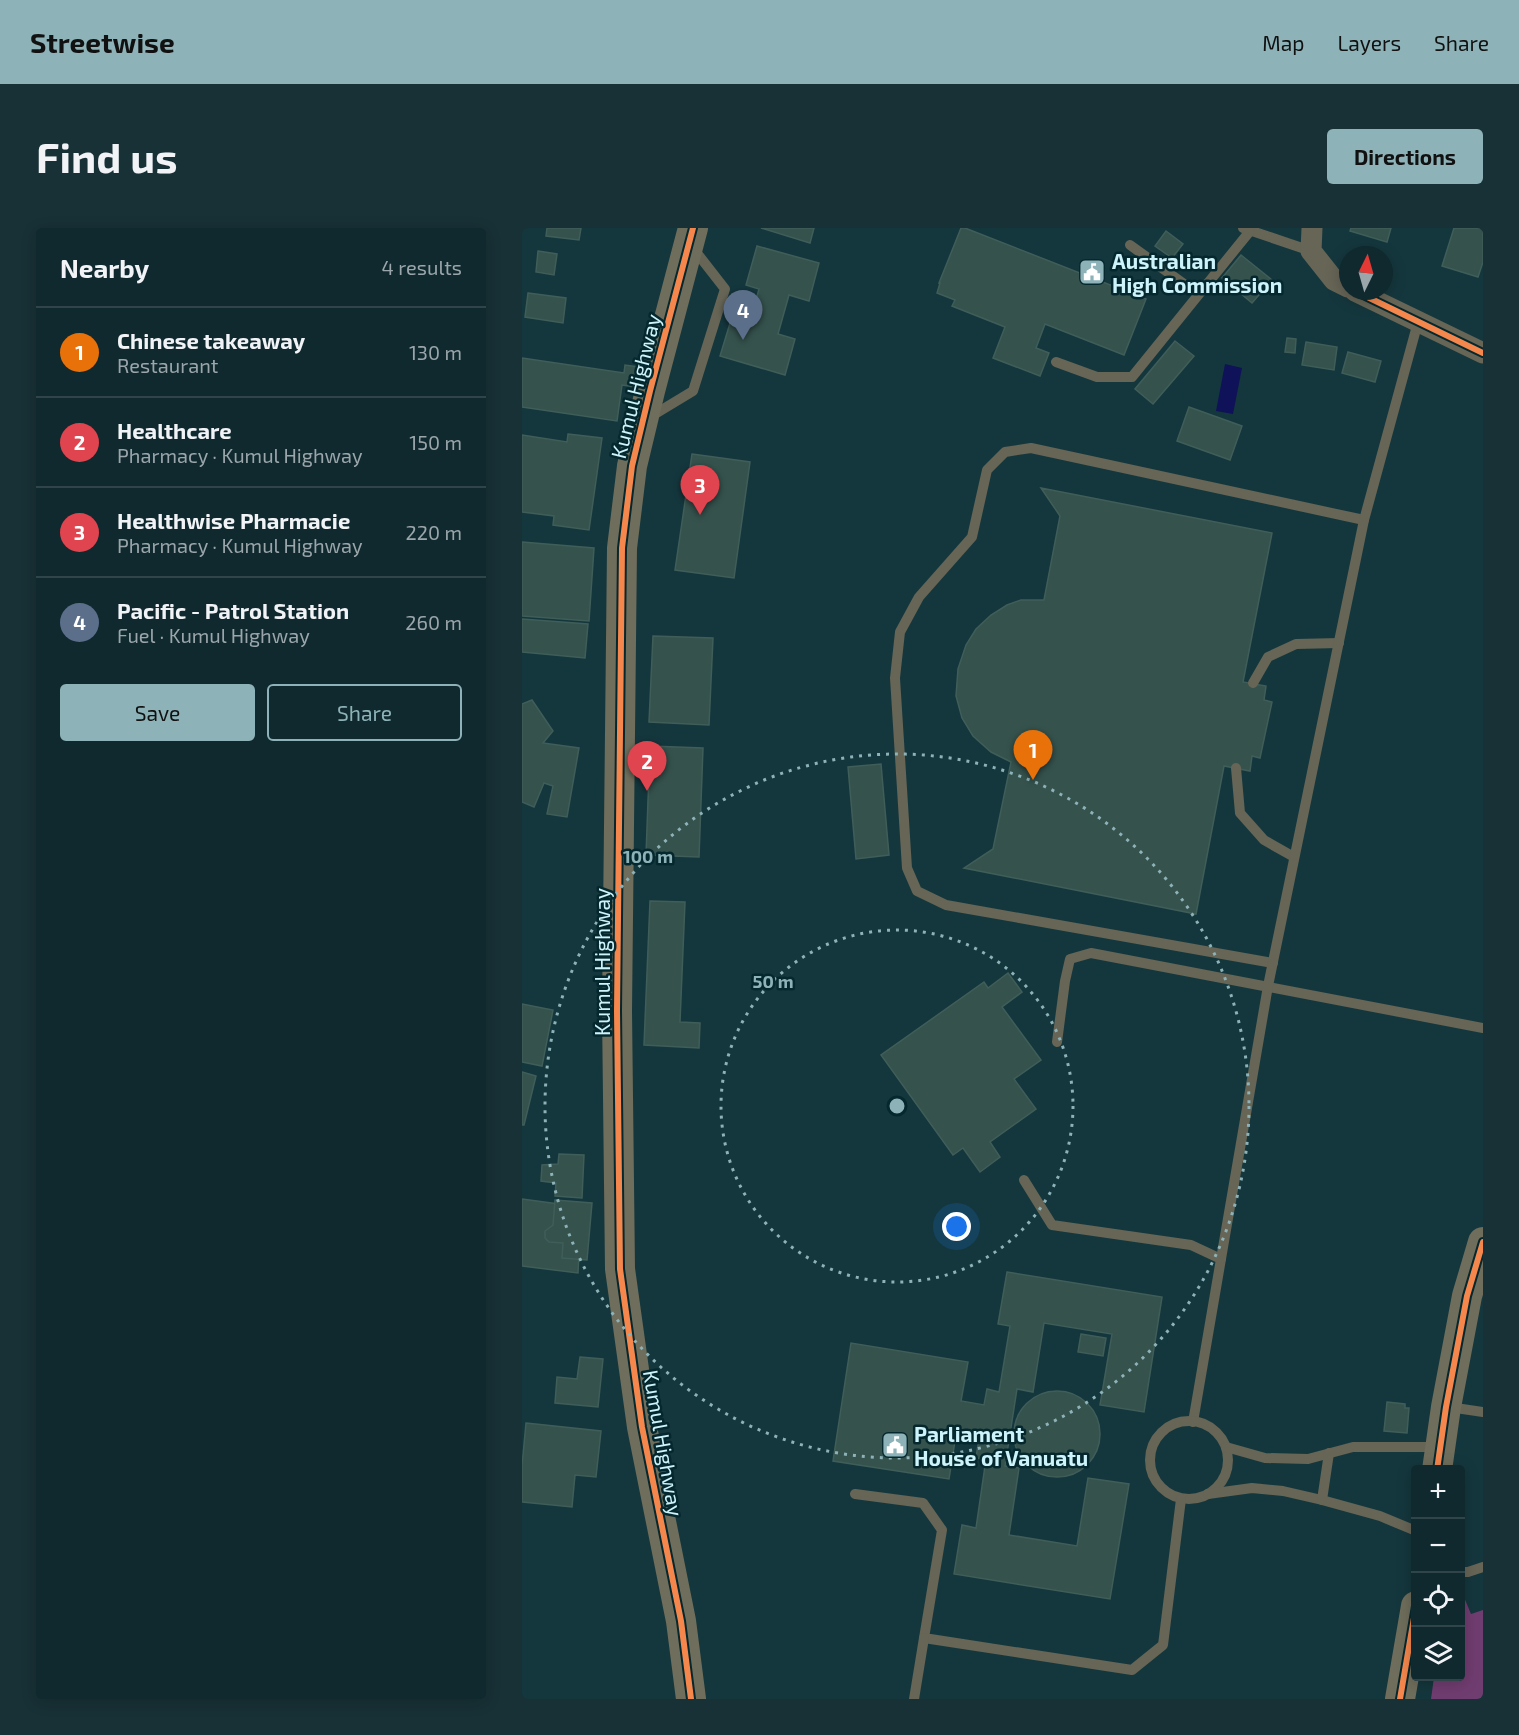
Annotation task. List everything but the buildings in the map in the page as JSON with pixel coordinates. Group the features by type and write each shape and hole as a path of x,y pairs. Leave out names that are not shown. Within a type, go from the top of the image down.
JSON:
{"street":[{"path":"1312,228 1311,251 1334,280 1339,282"},
{"name":"Kumul Highway","path":"691,235 632,466 622,548 617,1011 620,1269 642,1427 681,1621 691,1699"},
{"path":"1373,300 1483,353"},
{"path":"1438,1458 1467,1296 1483,1242"},
{"path":"1400,1699 1412,1627"}],"lane":[{"path":"1056,362 1097,377 1132,377 1246,229 1311,251"},
{"path":"642,421 693,391 725,290 691,235"},
{"path":"1130,245 1198,294"},
{"path":"1193,1422 1268,986 1294,857 1364,520 1418,322"},
{"path":"1273,963 945,905 917,891 907,868 895,678 900,632 919,597 972,537 987,470 1005,452 1031,448 1364,520"},
{"path":"1253,683 1269,657 1296,644 1338,644"},
{"path":"1236,768 1240,813 1264,840 1294,857"},
{"path":"1057,1042 1070,958 1091,952 1483,1028"},
{"path":"1024,1180 1052,1225 1191,1245 1221,1259"},
{"path":"1446,1407 1483,1412"},
{"path":"1208,1494 1222,1480 1228,1462 1226,1447 1212,1429 1200,1423 1188,1421 1174,1424 1160,1434 1151,1449 1149,1463 1159,1486 1175,1497 1195,1499 1208,1494 1252,1488 1283,1491 1380,1516 1411,1529"},
{"path":"1226,1447 1265,1458 1308,1459 1353,1447 1438,1458"},
{"path":"1322,1500 1329,1453"},
{"path":"855,1494 924,1503 942,1530 914,1699"},
{"path":"924,1638 1132,1670 1163,1645 1181,1499"},
{"path":"1465,1572 1483,1567"}],"shaded area":[{"path":"1225,364 1242,368 1233,414 1216,411"},
{"path":"1465,1600 1471,1614 1483,1610 1483,1699 1431,1699 1433,1681 1465,1681"}],"cycle path":[{"path":"691,1699 681,1621 642,1427 620,1269 617,1011 622,548 632,466 693,228"},
{"path":"1374,300 1483,353"},
{"path":"1438,1465 1467,1296 1483,1242"},
{"path":"1400,1699 1412,1627"}],"place":[{"name":"Australian High Commission","path":"1092,272"},
{"name":"Pacific - Patrol Station","path":"743,340"},
{"name":"Healthwise Pharmacie","path":"700,515"},
{"name":"Chinese takeaway","path":"1033,780"},
{"name":"Healthcare","path":"647,791"},
{"name":"Parliament House of Vanuatu","path":"895,1445"}]}
